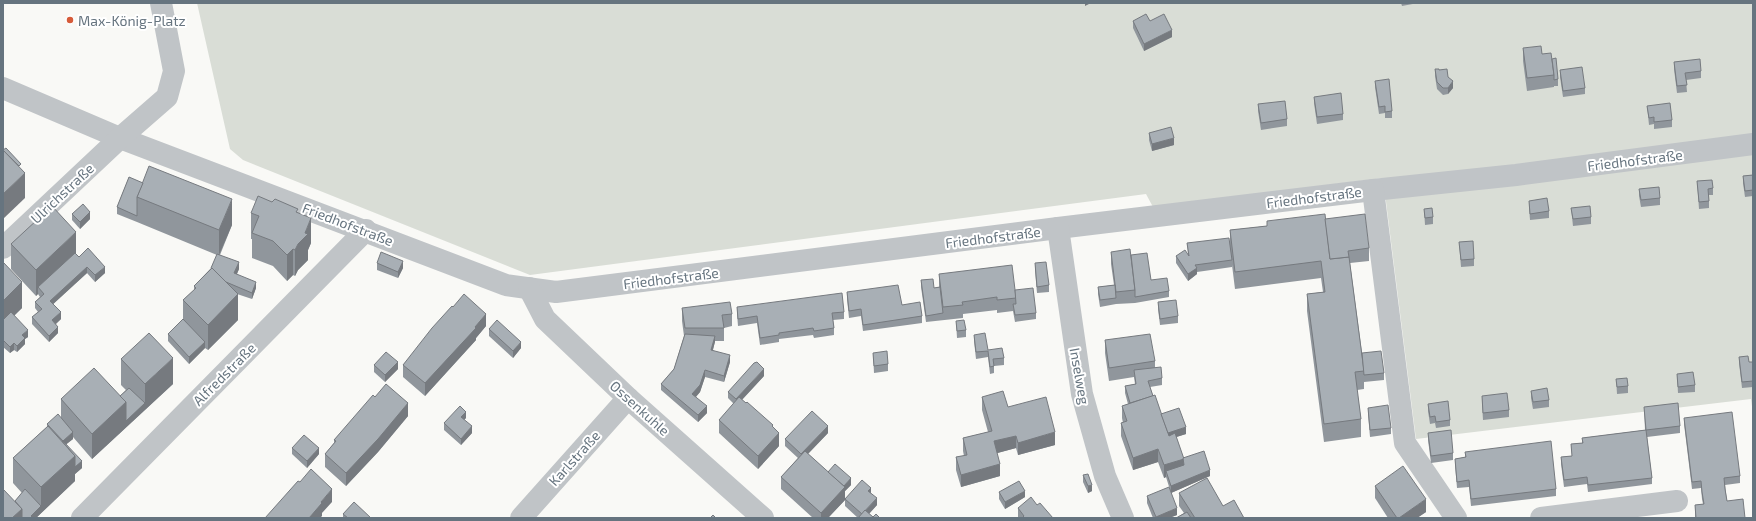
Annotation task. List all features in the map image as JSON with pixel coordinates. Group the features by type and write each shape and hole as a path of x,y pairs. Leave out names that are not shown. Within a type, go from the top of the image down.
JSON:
{"street":[{"name":"Ulrichstraße","path":"3,248 120,138 167,97 174,71 161,3"},
{"name":"Friedhofstraße","path":"3,88 120,138 366,230 506,285 556,292 1058,228 1373,190 1516,175 1753,144"},
{"name":"Friedhofstraße","path":"1373,190 1405,443 1456,518"},
{"name":"Inselweg","path":"1058,228 1082,394 1104,476 1123,518"},
{"name":"Alfredstraße","path":"82,518 366,230"},
{"name":"Ossenkuhle","path":"529,288 545,319 628,398 763,518"},
{"name":"Karlstraße","path":"521,518 628,398"},
{"path":"1541,518 1677,501"}],"shaded area":[{"path":"197,3 1753,3 1753,414 1751,399 1416,439 1383,178 1153,207 1146,194 530,275 243,160 230,149"}],"building":[{"path":"1146,14 1150,21 1164,14 1172,30 1144,44 1133,21"},
{"path":"1541,46 1542,54 1551,53 1554,75 1527,78 1523,48"},
{"path":"1556,58 1558,79 1554,80 1552,59"},
{"path":"1700,59 1701,71 1685,73 1687,85 1677,86 1674,62"},
{"path":"1582,67 1585,88 1563,91 1560,70"},
{"path":"1435,69 1447,69 1448,77 1453,81 1448,88 1443,88 1437,82"},
{"path":"1389,79 1392,111 1385,112 1385,106 1379,107 1375,81"},
{"path":"1341,93 1343,114 1317,117 1314,97"},
{"path":"1285,101 1287,119 1261,123 1258,104"},
{"path":"1670,103 1672,120 1654,122 1654,117 1649,118 1647,106"},
{"path":"1171,127 1174,138 1152,144 1149,133"},
{"path":"6,148 21,164 19,166 3,150"},
{"path":"3,150 25,173 3,194"},
{"path":"149,166 232,199 219,230 137,197"},
{"path":"1753,175 1753,190 1745,191 1743,176"},
{"path":"129,177 143,183 137,197 137,216 117,207"},
{"path":"1712,180 1713,188 1708,189 1709,201 1699,202 1697,181"},
{"path":"1659,187 1660,198 1641,200 1639,189"},
{"path":"258,196 272,202 275,199 298,209 296,212 311,218 305,233 308,234 298,244 295,250 293,249 287,255 273,241 252,233 259,216 251,213"},
{"path":"1547,198 1549,211 1530,214 1529,201"},
{"path":"83,204 90,212 80,222 72,214"},
{"path":"52,206 76,232 36,270 11,244"},
{"path":"1590,206 1591,217 1573,219 1571,208"},
{"path":"1432,208 1433,217 1425,218 1424,209"},
{"path":"1325,214 1330,259 1349,257 1364,371 1355,372 1361,419 1324,424 1307,294 1325,292 1321,261 1235,272 1230,230 1267,226 1267,221"},
{"path":"1365,214 1369,248 1348,251 1349,257 1330,259 1325,219"},
{"path":"1229,238 1232,260 1195,265 1197,268 1188,274 1176,256 1185,250 1189,256 1187,243"},
{"path":"1473,241 1474,259 1461,260 1459,242"},
{"path":"88,248 105,267 95,275 87,267 50,301 61,312 52,320 58,327 49,336 32,317 42,309 35,302 44,294 38,287 75,253 79,257"},
{"path":"1130,249 1135,290 1116,292 1111,252"},
{"path":"381,252 403,261 398,272 377,263"},
{"path":"1147,253 1151,280 1167,278 1169,291 1135,297 1131,255"},
{"path":"217,254 239,262 234,273 256,282 252,293 226,282 211,268"},
{"path":"3,262 22,282 3,301"},
{"path":"1046,262 1049,285 1037,287 1035,263"},
{"path":"1012,265 1016,298 997,300 997,297 962,302 963,305 943,307 939,274"},
{"path":"212,268 238,294 208,325 183,300 196,288 194,286"},
{"path":"933,279 934,288 940,287 943,313 926,316 921,280"},
{"path":"898,285 902,305 920,302 922,316 863,325 861,309 849,311 847,292"},
{"path":"1115,285 1116,298 1100,300 1098,287"},
{"path":"1033,288 1036,313 1015,315 1013,304 1016,304 1015,290"},
{"path":"842,293 844,312 832,313 834,328 814,331 813,328 779,333 779,335 760,338 757,316 738,319 737,307"},
{"path":"464,294 486,314 475,327 476,328 425,383 403,365 432,328"},
{"path":"1176,300 1178,316 1160,319 1158,302"},
{"path":"730,302 732,314 722,315 724,328 685,328 682,308"},
{"path":"11,312 28,330 22,335 25,338 17,346 14,343 10,347 3,340 3,320"},
{"path":"183,319 205,342 189,357 168,334"},
{"path":"497,320 521,342 513,351 489,329"},
{"path":"964,320 966,330 957,331 956,321"},
{"path":"149,333 173,358 145,384 121,359"},
{"path":"985,333 988,350 1002,348 1004,358 993,359 994,366 990,367 988,351 976,352 974,335"},
{"path":"685,334 715,336 711,350 730,355 724,376 705,370 700,385 692,394 707,406 698,415 661,384 674,369"},
{"path":"1150,334 1155,361 1109,368 1105,340"},
{"path":"887,351 888,364 874,366 873,353"},
{"path":"1381,351 1384,373 1364,375 1362,353"},
{"path":"386,352 398,362 385,375 374,365"},
{"path":"1748,356 1749,362 1753,362 1753,381 1742,382 1739,357"},
{"path":"757,362 764,369 736,399 728,392 754,363"},
{"path":"1161,367 1162,378 1148,381 1153,396 1130,403 1125,386 1136,384 1134,370"},
{"path":"94,368 126,402 92,434 61,399"},
{"path":"1693,372 1695,385 1678,387 1677,374"},
{"path":"1627,378 1628,386 1617,387 1616,379"},
{"path":"386,384 408,403 378,439 346,473 325,454 336,441 334,440 373,395 375,397"},
{"path":"129,388 145,403 126,421 126,402 120,396"},
{"path":"1547,388 1549,400 1533,402 1531,391"},
{"path":"1003,391 1008,407 1046,397 1055,432 1018,443 1016,436 994,441 1000,464 961,475 956,457 967,455 963,438 992,431 982,397"},
{"path":"1507,393 1509,410 1483,413 1482,396"},
{"path":"1155,395 1169,436 1175,433 1184,459 1164,465 1158,449 1133,458 1121,423 1127,421 1122,406"},
{"path":"739,397 746,403 747,402 773,425 772,426 779,433 758,456 719,420"},
{"path":"1448,401 1450,420 1436,422 1435,416 1430,417 1428,404"},
{"path":"1678,403 1680,426 1646,430 1644,407"},
{"path":"1388,405 1391,428 1370,430 1368,408"},
{"path":"460,406 466,412 461,417 472,426 461,439 444,423"},
{"path":"1179,408 1186,427 1168,433 1161,414"},
{"path":"812,411 828,426 801,454 785,439"},
{"path":"1732,412 1740,476 1724,478 1725,489 1727,501 1743,499 1745,518 1696,518 1695,505 1704,504 1701,481 1692,482 1684,418"},
{"path":"58,414 73,432 63,441 47,424"},
{"path":"48,426 75,456 41,487 13,458"},
{"path":"1451,430 1453,453 1431,456 1428,433"},
{"path":"1646,430 1652,478 1588,485 1587,477 1564,480 1561,457 1572,456 1571,444 1583,443 1582,438"},
{"path":"304,435 319,448 307,461 292,448"},
{"path":"62,441 82,461 75,467 75,456"},
{"path":"1551,441 1556,489 1471,499 1469,480 1457,482 1455,459 1466,457 1465,452"},
{"path":"805,451 845,487 821,513 781,477"},
{"path":"1204,451 1210,470 1171,486 1166,471 1184,465 1183,458"},
{"path":"835,464 851,478 844,486 828,472"},
{"path":"1403,466 1426,499 1397,518 1375,486"},
{"path":"311,469 332,489 309,518 265,518 298,481 300,482"},
{"path":"1088,474 1092,485 1088,486 1083,475"},
{"path":"1207,478 1223,506 1234,500 1244,518 1195,518 1179,493"},
{"path":"862,480 871,488 868,491 877,498 862,514 845,499"},
{"path":"1019,481 1025,491 1005,502 999,492"},
{"path":"1169,487 1177,508 1156,517 1147,496"},
{"path":"3,489 22,509 12,518 3,518"},
{"path":"25,489 41,506 31,516 33,518 22,518 22,509 15,501"},
{"path":"1031,497 1037,505 1040,503 1053,518 1022,518 1024,516 1018,508"},
{"path":"354,502 371,518 348,518 343,514"},
{"path":"865,510 873,517 876,514 880,518 858,518"},
{"path":"1187,512 1191,518 1176,518"}],"place":[{"name":"Max-König-Platz","path":"70,20"}]}
